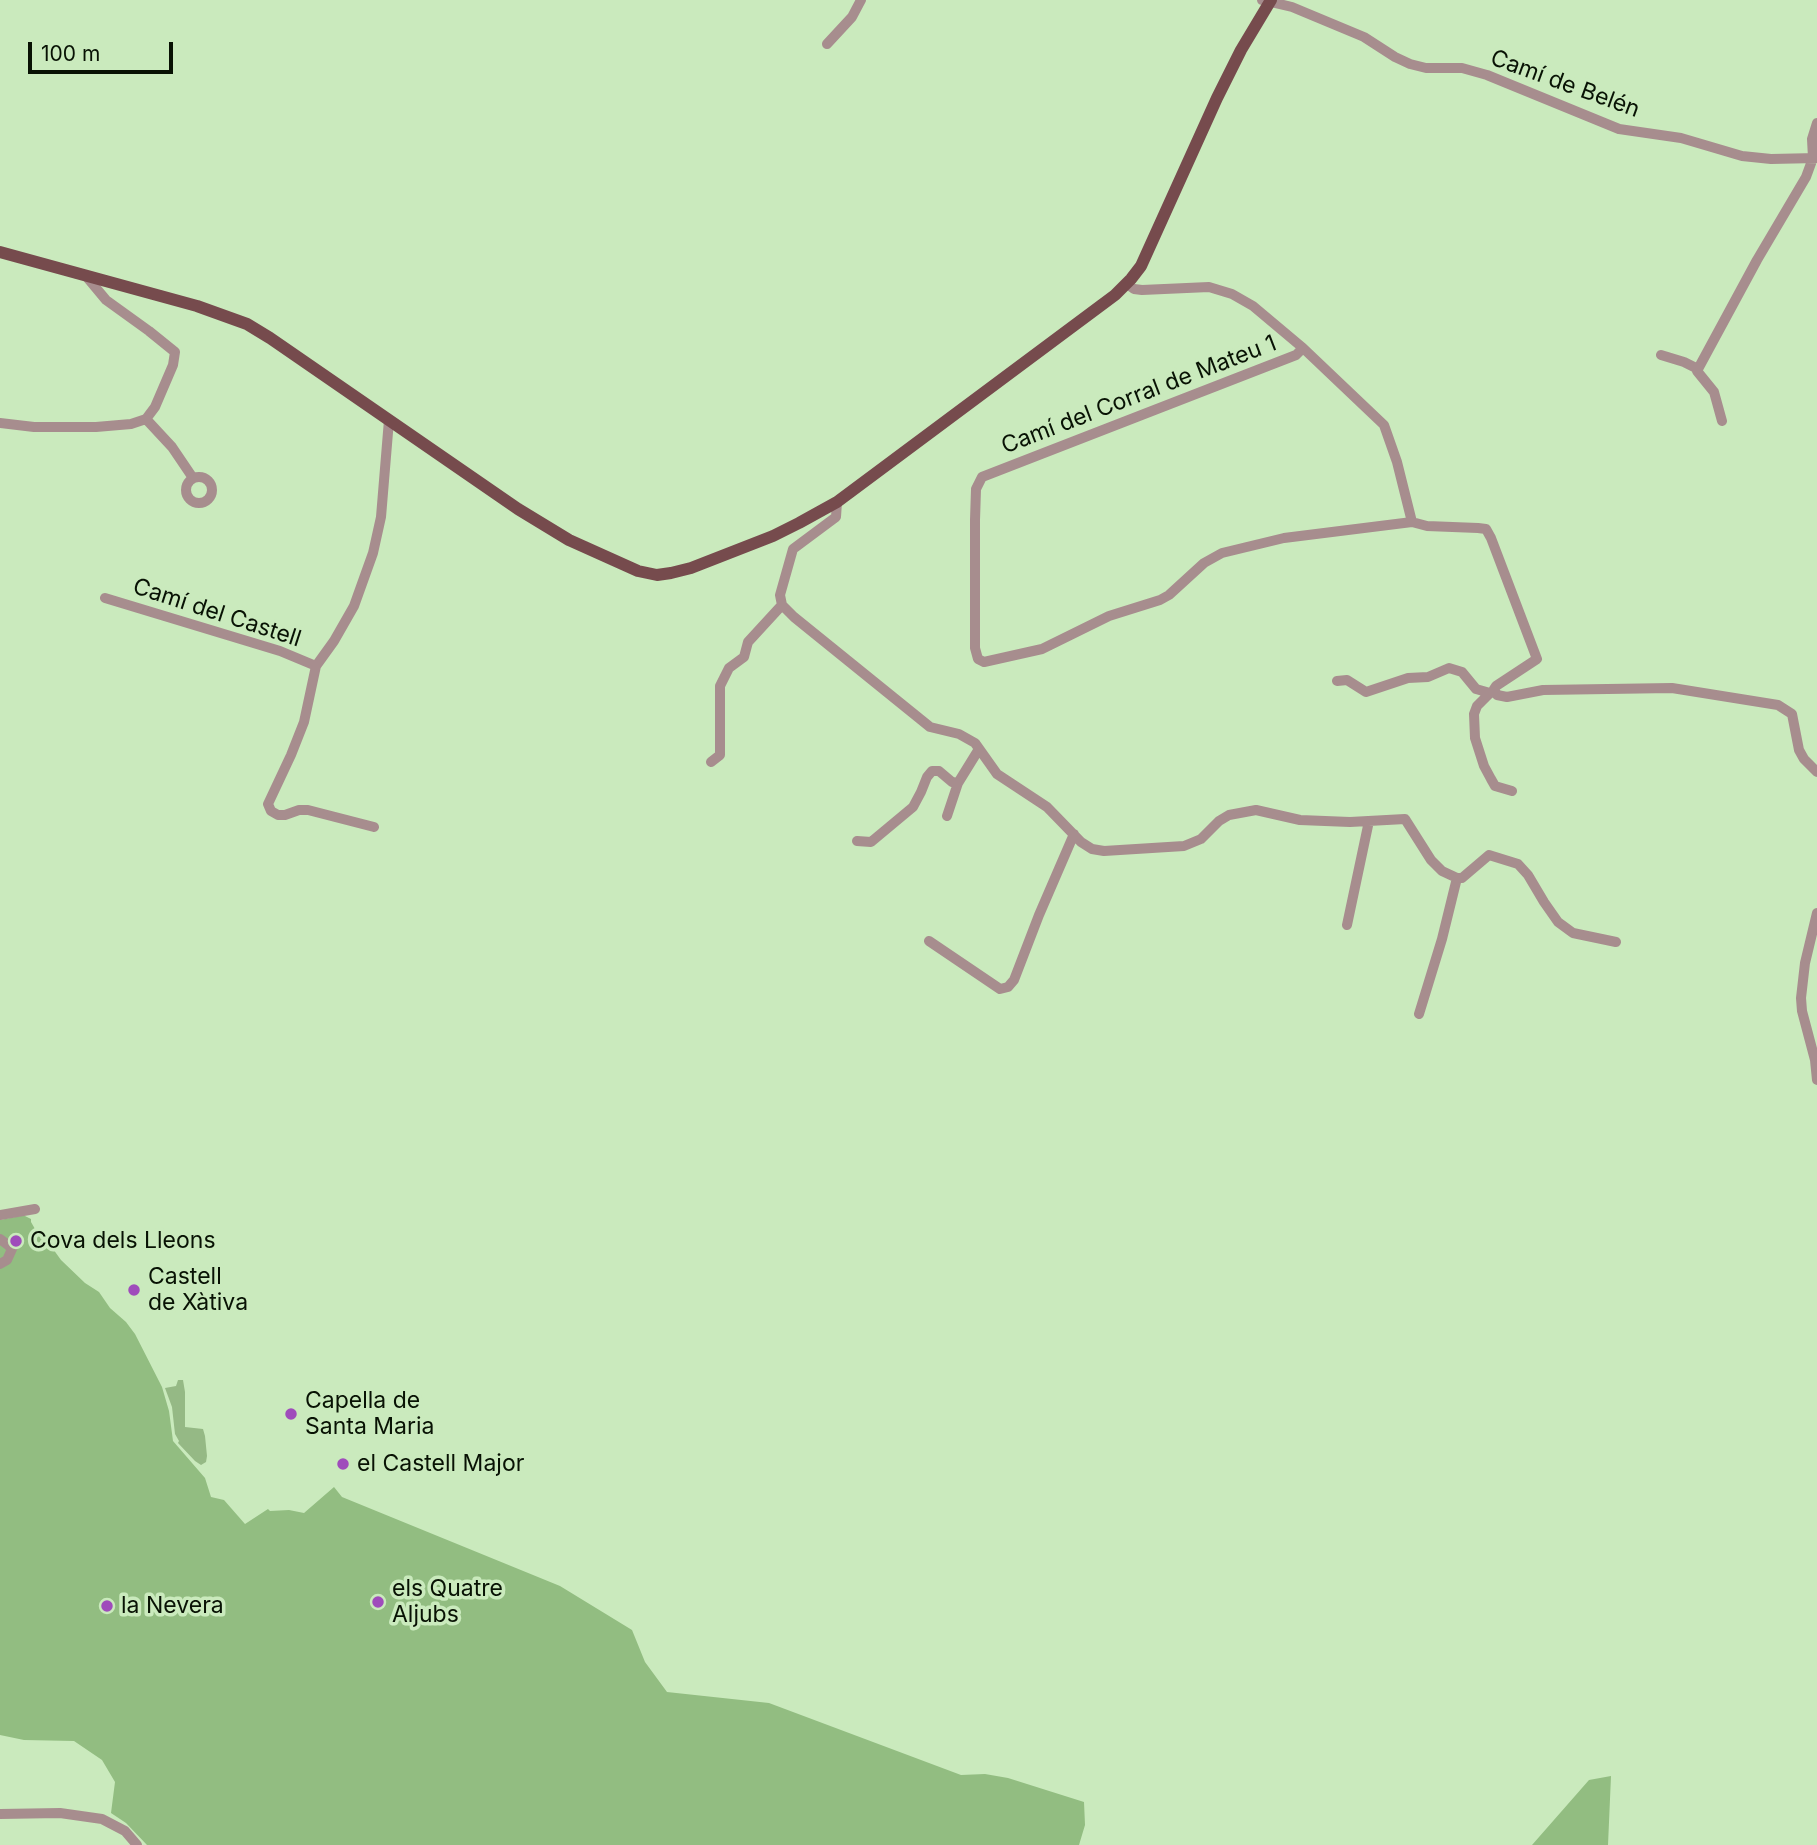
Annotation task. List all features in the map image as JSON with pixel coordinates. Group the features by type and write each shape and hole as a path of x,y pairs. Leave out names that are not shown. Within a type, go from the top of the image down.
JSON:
{"main road":[{"path":"0,252 210,310 247,324 518,509 569,540 638,571 657,575 691,568 773,536 838,502 1080,323 1127,284 1141,266 1217,98 1267,1"}],"street":[{"path":"827,44 852,17 861,0"},
{"name":"Camí de Belén","path":"1267,1 1292,7 1364,37 1410,64 1426,68 1462,68 1487,75 1619,129 1681,138 1742,156 1771,159 1815,158"},
{"path":"1722,421 1714,391 1697,371 1815,158 1812,139 1817,123"},
{"path":"0,423 34,427 131,424 146,419 155,407 173,365 175,352 106,300 86,276"},
{"path":"1127,284 1142,290 1209,287 1232,294 1254,306 1303,348 1384,425 1397,462 1412,522 1427,526 1486,530 1537,659 1496,686 1493,693 1477,706 1474,714 1475,738 1484,766 1495,786 1512,791"},
{"name":"Camí del Corral de Mateu 1","path":"1303,348 1296,355 986,475 976,489 975,648 978,659 984,662 1042,649 1109,616 1160,600 1204,564 1222,553 1284,538 1412,522"},
{"path":"1661,355 1698,369"},
{"path":"146,419 172,446 193,478"},
{"name":"Camí del Castell","path":"374,827 308,810 278,815 271,811 268,804 304,723 316,666 354,606 373,553 381,517 389,420"},
{"path":"838,502 836,517 793,549 780,595 782,605 930,727 959,734 975,743 997,775 1047,807 1092,849 1104,851 1184,846 1202,839 1229,814 1256,810 1300,820 1350,822 1405,819 1430,860 1442,871 1462,878 1489,855 1518,864 1558,922 1573,933 1616,942"},
{"name":"Camí del Castell","path":"105,598 280,651 316,666"},
{"path":"711,762 720,755 720,686 729,668 744,657 748,642 782,605"},
{"path":"1337,681 1347,680 1366,692 1408,678 1428,677 1449,668 1462,672 1476,689 1507,697 1543,690 1672,688 1778,705 1792,714 1799,750 1804,760 1817,772"},
{"path":"947,816 958,783 979,749"},
{"path":"857,841 871,842 913,807 932,772 939,771 958,783"},
{"path":"1348,925 1369,821"},
{"path":"929,941 1000,989 1008,987 1014,980 1074,834"},
{"path":"1419,1014 1457,878"},
{"path":"1817,914 1805,963 1801,998 1817,1080"},
{"path":"0,1215 35,1209"},
{"path":"0,1239 12,1249 7,1261 0,1264"},
{"path":"0,1814 60,1813 96,1817 119,1827 137,1845"}],"green space":[{"path":"20,1216 31,1219 35,1229 61,1260 85,1283 99,1292 135,1334 162,1387 173,1441 205,1478 211,1497 224,1500 245,1524 268,1509 304,1513 334,1487 342,1497 560,1586 632,1630 645,1662 667,1692 769,1703 961,1775 985,1774 1008,1778 1084,1802 1085,1825 1079,1845 147,1845 126,1823 111,1813 115,1782 102,1760 74,1741 24,1740 0,1735 0,1220"},
{"path":"178,1380 183,1380 185,1392 185,1427 203,1429 205,1436 207,1456 206,1462 201,1465 178,1443 175,1434 172,1407 165,1388 176,1386"},
{"path":"1611,1776 1608,1845 1532,1845 1589,1780"}],"place":[{"name":"Cova dels Lleons","path":"16,1241"},
{"name":"Castell de Xàtiva","path":"134,1290"},
{"name":"Capella de Santa Maria","path":"291,1414"},
{"name":"el Castell Major","path":"343,1464"},
{"name":"els Quatre Aljubs","path":"378,1602"},
{"name":"la Nevera","path":"107,1606"}]}
